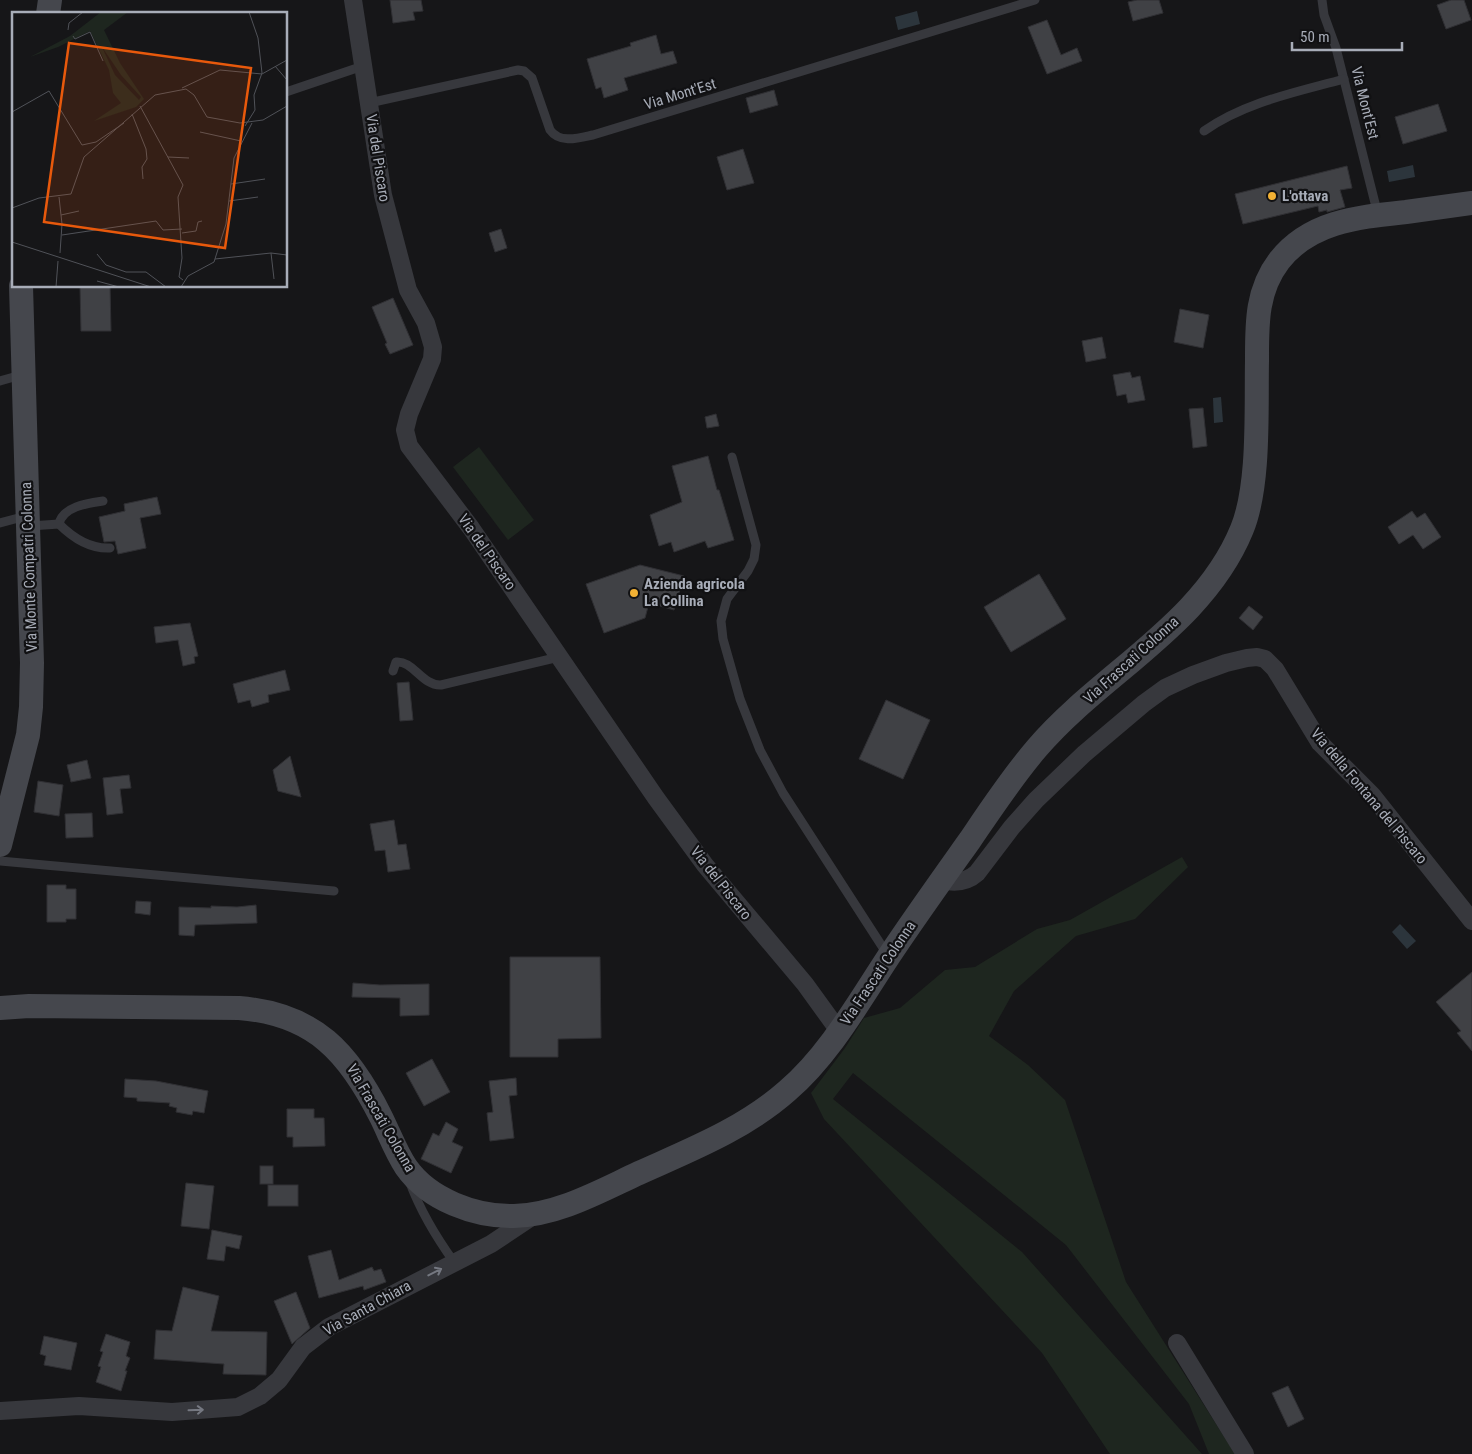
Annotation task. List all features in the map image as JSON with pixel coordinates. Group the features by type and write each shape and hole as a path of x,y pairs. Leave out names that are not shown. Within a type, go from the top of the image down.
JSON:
{"street":[{"name":"Via del Piscaro","path":"353,0 383,195 408,290 426,323 434,347 432,359 409,414 405,430 410,446 470,528 705,865 805,984 839,1031"},
{"name":"Via Frascati Colonna","path":"0,1008 29,1006 240,1008 276,1014 292,1020 307,1027 330,1043 351,1065 370,1096 407,1168 423,1185 466,1208 500,1216 537,1214 563,1206 738,1127 770,1105 811,1068 839,1031 1026,761 1076,708 1178,618 1204,591 1222,567 1242,529 1250,498 1255,444 1260,300 1265,284 1280,259 1304,238 1336,223 1378,215 1472,203"},
{"name":"Via Monte Compatri Colonna","path":"0,845 26,744 31,707 32,663 21,288"},
{"name":"Via della Fontana del Piscaro","path":"942,880 962,881 969,879 977,873 1019,818 1046,789 1085,752 1150,698 1181,680 1205,670 1257,657 1265,659 1272,666 1320,743 1372,795 1472,921"},
{"path":"0,1002 29,1006"},
{"name":"Via Santa Chiara","path":"0,1411 79,1406 172,1412 238,1407 260,1396 280,1380 303,1347 329,1327 498,1240 537,1214"},
{"path":"1177,1343 1245,1454"}],"lane":[{"name":"Via Mont'Est","path":"369,103 518,70 524,71 532,78 553,134 559,137 575,139 1035,0"},
{"name":"Via Mont'Est","path":"1322,0 1324,15 1335,43 1378,215"},
{"path":"288,91 364,66"},
{"path":"1204,131 1223,118 1240,110 1344,78"},
{"path":"0,381 24,375"},
{"path":"732,457 756,545 756,553 752,565 727,599 721,621 723,639 740,699 760,750 783,793 889,957"},
{"path":"59,524 60,519 70,510 104,501"},
{"path":"0,523 27,521 59,524 86,544 98,548 110,548"},
{"path":"393,671 396,662 404,662 426,681 435,685 441,685 559,657"},
{"path":"0,861 334,891"},
{"path":"402,1159 422,1212 454,1262"}],"shaded area":[{"path":"917,11 920,24 898,30 895,17"},
{"path":"1413,165 1415,177 1389,182 1387,171"},
{"path":"1221,397 1223,422 1214,423 1213,398"},
{"path":"479,447 534,520 508,540 453,467"},
{"path":"1182,857 1188,867 1135,919 1076,936 1014,991 989,1036 1028,1065 1065,1100 1126,1282 1235,1454 1209,1454 1189,1404 1066,1245 853,1073 833,1099 1022,1252 1202,1454 1110,1454 1042,1353 824,1119 811,1093 845,1048 864,1018 900,1008 945,970 975,967 1037,929 1070,920"},
{"path":"1400,924 1416,941 1407,949 1392,932"}],"building":[{"path":"390,0 421,0 423,11 413,12 415,20 393,23"},
{"path":"1159,0 1163,13 1133,21 1128,2"},
{"path":"1451,0 1464,0 1471,20 1446,29 1437,5"},
{"path":"1047,20 1061,55 1077,48 1082,61 1047,74 1028,27"},
{"path":"656,35 661,54 673,51 677,63 624,78 628,90 604,98 601,87 596,89 587,59 631,46 630,43"},
{"path":"774,90 778,105 750,113 746,98"},
{"path":"1438,104 1447,131 1403,144 1395,117"},
{"path":"743,149 754,183 727,190 717,157"},
{"name":"L'ottava","path":"1347,166 1352,188 1340,190 1345,207 1327,212 1327,210 1319,212 1318,206 1243,224 1235,194"},
{"path":"501,229 507,248 495,252 489,233"},
{"path":"80,288 110,288 111,331 81,331"},
{"path":"393,298 413,345 390,354 372,307"},
{"path":"1180,309 1209,315 1203,348 1174,342"},
{"path":"1102,337 1106,358 1086,362 1082,341"},
{"path":"1130,372 1132,378 1140,376 1145,400 1128,403 1126,394 1117,396 1113,375"},
{"path":"1203,408 1207,446 1193,448 1189,409"},
{"path":"716,414 719,426 707,428 705,417"},
{"path":"708,456 734,540 708,548 705,541 674,552 671,542 659,546 650,515 682,502 672,466"},
{"path":"157,497 161,514 140,518 146,548 118,554 115,541 104,542 99,517 125,511 124,504"},
{"path":"1412,511 1417,518 1425,513 1441,537 1423,549 1413,535 1399,544 1388,527"},
{"name":"Azienda agricola La Collina","path":"640,565 684,576 674,610 649,603 645,618 604,633 586,584"},
{"path":"1039,574 1066,619 1011,652 984,607"},
{"path":"1249,606 1263,617 1253,630 1239,618"},
{"path":"190,623 198,656 194,657 195,663 183,666 178,640 156,643 154,627"},
{"path":"285,670 290,690 268,695 269,702 252,707 250,700 238,703 233,684"},
{"path":"409,682 413,720 400,721 397,683"},
{"path":"886,700 930,720 903,779 859,759"},
{"path":"290,756 301,797 278,791 273,770"},
{"path":"87,760 91,778 71,782 67,765"},
{"path":"129,775 131,788 120,789 123,813 107,815 103,778"},
{"path":"38,781 63,785 59,816 34,812"},
{"path":"92,813 93,837 66,838 65,814"},
{"path":"394,820 398,845 406,844 410,869 388,872 385,850 375,851 370,824"},
{"path":"47,885 66,885 66,889 76,889 76,919 66,919 66,922 47,922"},
{"path":"136,901 151,902 150,915 135,913"},
{"path":"256,905 257,923 195,925 194,936 179,935 179,907 211,908 211,906 237,907"},
{"path":"510,957 600,957 601,1038 558,1039 558,1057 510,1057"},
{"path":"1472,972 1472,1051 1457,1033 1461,1031 1436,1002"},
{"path":"353,983 380,985 429,984 429,1015 400,1016 400,998 352,997"},
{"path":"432,1059 450,1092 424,1106 406,1073"},
{"path":"516,1078 517,1095 509,1096 514,1138 490,1141 487,1113 493,1112 489,1081"},
{"path":"125,1079 156,1081 208,1091 204,1113 193,1111 192,1115 176,1112 177,1108 169,1106 170,1103 137,1101 137,1098 124,1097"},
{"path":"287,1109 314,1109 314,1118 324,1118 325,1146 293,1147 293,1137 287,1137"},
{"path":"446,1122 458,1129 452,1142 463,1147 451,1173 421,1159 433,1133 439,1136"},
{"path":"260,1166 273,1166 273,1184 260,1184"},
{"path":"186,1183 214,1186 209,1229 181,1226"},
{"path":"268,1185 298,1185 298,1206 268,1206"},
{"path":"212,1230 242,1236 239,1249 226,1246 224,1261 207,1259"},
{"path":"331,1250 339,1280 372,1267 374,1271 381,1269 386,1282 364,1290 363,1286 319,1298 308,1256"},
{"path":"183,1287 219,1296 211,1331 267,1332 266,1375 223,1374 224,1364 154,1359 156,1330 172,1331"},
{"path":"296,1292 310,1328 292,1344 274,1301"},
{"path":"106,1334 130,1342 126,1356 130,1358 121,1391 96,1382 101,1367 98,1366 103,1352 100,1351"},
{"path":"44,1336 77,1343 71,1370 44,1365 46,1356 40,1354"},
{"path":"1288,1386 1304,1419 1288,1427 1272,1393"}],"place":[{"name":"L'ottava","path":"1272,196"},
{"name":"Azienda agricola La Collina","path":"634,593"}]}
